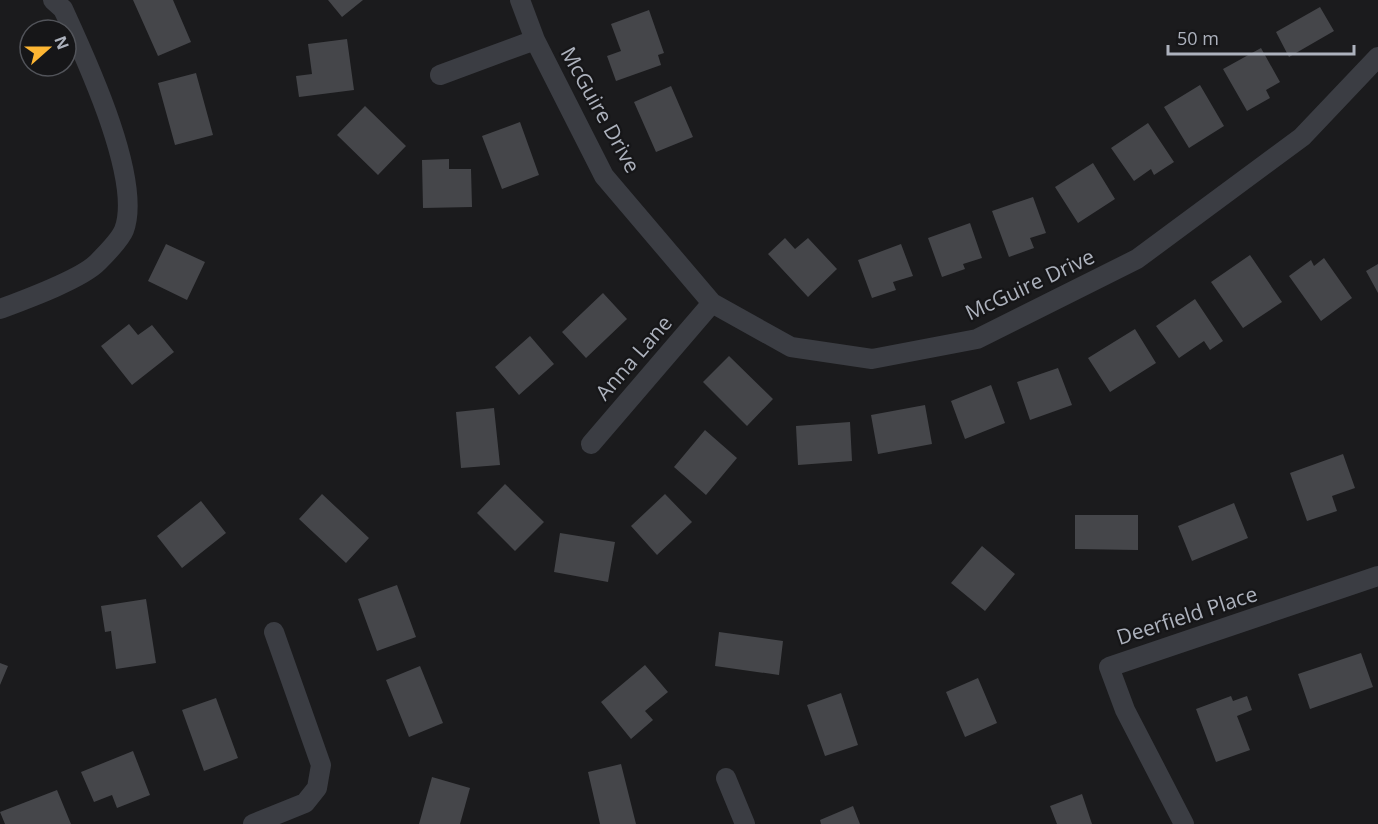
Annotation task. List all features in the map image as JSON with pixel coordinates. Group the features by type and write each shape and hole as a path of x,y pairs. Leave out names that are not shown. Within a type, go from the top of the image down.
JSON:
{"street":[{"path":"0,309 44,292 97,264 124,230 129,193 102,97 63,9 53,0"},
{"name":"McGuire Drive","path":"520,0 535,40 604,176 712,303 791,347 872,359 977,339 1137,259 1302,137 1378,57"},
{"path":"440,75 535,40"},
{"name":"Anna Lane","path":"591,444 712,303"},
{"name":"Deerfield Place","path":"1184,824 1125,710 1109,667 1378,576"},
{"path":"253,824 305,803 317,788 321,765 274,632"},
{"path":"726,778 745,824"}],"building":[{"path":"133,0 173,0 191,42 158,56"},
{"path":"328,0 363,0 342,17"},
{"path":"1320,7 1334,31 1289,57 1276,32"},
{"path":"649,10 664,53 658,55 661,65 616,81 607,56 621,51 611,24"},
{"path":"347,39 354,90 299,97 296,76 312,74 308,44"},
{"path":"1261,48 1280,82 1266,90 1270,98 1247,111 1223,69"},
{"path":"196,73 213,135 175,145 158,83"},
{"path":"1200,85 1224,126 1189,148 1164,107"},
{"path":"671,86 693,137 656,152 634,102"},
{"path":"365,106 406,146 378,175 337,135"},
{"path":"520,122 539,175 502,189 482,136"},
{"path":"1148,123 1174,162 1154,175 1151,169 1134,181 1111,148"},
{"path":"449,159 449,169 471,169 472,207 423,208 422,160"},
{"path":"1093,163 1115,199 1078,223 1055,187"},
{"path":"1033,197 1046,233 1030,238 1034,248 1009,257 992,211"},
{"path":"970,223 982,258 963,264 965,269 942,277 928,238"},
{"path":"785,238 795,249 808,238 837,269 808,297 768,254"},
{"path":"166,244 205,262 187,300 148,281"},
{"path":"901,244 913,276 893,282 896,290 872,298 858,260"},
{"path":"1250,255 1282,302 1243,328 1211,282"},
{"path":"1324,258 1352,298 1321,321 1289,276 1311,260 1314,266"},
{"path":"1378,264 1378,293 1366,271"},
{"path":"603,293 627,319 586,358 562,332"},
{"path":"1195,299 1223,341 1210,350 1204,341 1179,358 1156,326"},
{"path":"129,324 138,335 152,325 174,352 132,385 101,346"},
{"path":"1135,329 1156,363 1110,392 1088,358"},
{"path":"530,336 554,364 519,395 495,367"},
{"path":"729,356 773,399 747,426 703,382"},
{"path":"1058,368 1072,405 1030,420 1017,382"},
{"path":"991,385 1005,423 965,439 951,401"},
{"path":"925,405 932,444 878,454 871,415"},
{"path":"494,408 500,465 461,468 456,412"},
{"path":"850,422 852,461 798,465 796,426"},
{"path":"705,430 737,458 706,495 674,467"},
{"path":"1343,454 1355,488 1332,496 1337,511 1307,521 1290,473"},
{"path":"505,484 544,522 515,551 477,513"},
{"path":"322,494 369,538 346,563 299,519"},
{"path":"665,494 692,522 657,555 631,526"},
{"path":"201,501 226,533 182,568 157,536"},
{"path":"1234,503 1248,538 1192,561 1178,526"},
{"path":"1075,515 1138,515 1138,550 1075,549"},
{"path":"560,533 615,542 608,582 554,572"},
{"path":"982,546 1015,574 985,611 951,583"},
{"path":"397,585 416,637 377,651 358,599"},
{"path":"146,599 156,663 116,669 111,631 105,632 101,606"},
{"path":"719,632 783,641 779,675 715,666"},
{"path":"1361,653 1373,687 1310,709 1298,674"},
{"path":"0,663 8,666 0,685"},
{"path":"645,665 668,692 645,711 653,720 631,739 601,702"},
{"path":"420,666 443,723 409,737 386,680"},
{"path":"978,678 997,723 965,737 946,692"},
{"path":"841,693 858,745 825,756 807,705"},
{"path":"1231,696 1233,701 1247,696 1252,710 1237,716 1250,750 1216,762 1196,709"},
{"path":"216,698 238,758 204,771 182,710"},
{"path":"133,751 150,795 117,808 112,795 94,802 81,772"},
{"path":"621,764 636,824 600,824 588,772"},
{"path":"432,777 470,788 460,824 419,824"},
{"path":"57,790 71,824 5,824 0,812"},
{"path":"1082,794 1092,824 1057,824 1050,806"},
{"path":"853,806 860,824 821,824 820,820"}]}
